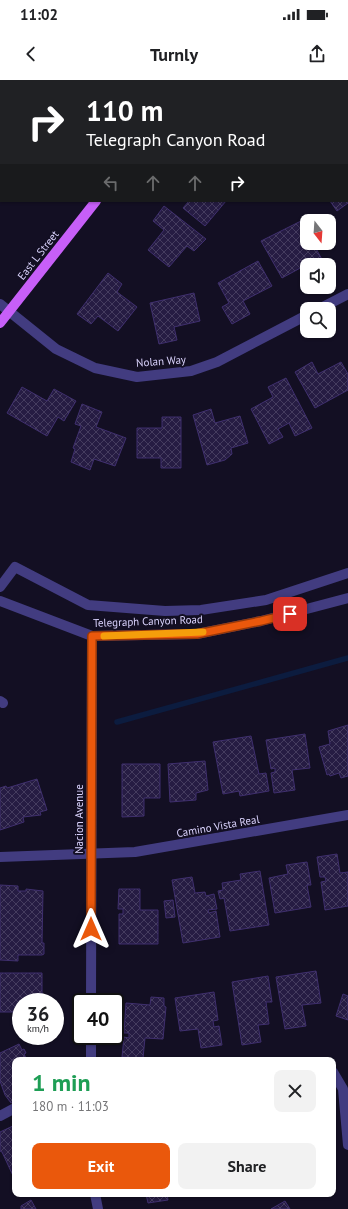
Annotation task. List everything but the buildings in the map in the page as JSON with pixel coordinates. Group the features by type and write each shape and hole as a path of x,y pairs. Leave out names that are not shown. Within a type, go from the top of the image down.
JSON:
{"main road":[{"name":"East L Street","path":"0,323 95,202"}],"street":[{"path":"333,302 348,294"},
{"name":"Nolan Way","path":"0,304 56,349 95,368 137,377 191,371 217,362 300,320"},
{"path":"0,587 15,567 88,605 165,611 201,610 266,600 348,573"},
{"name":"Telegraph Canyon Road","path":"0,601 92,636 197,634 261,621 348,598"},
{"name":"Nacion Avenue","path":"91,993 92,636"},
{"name":"Camino Vista Real","path":"0,857 91,855 135,852 348,815"},
{"path":"91,1045 91,1057"},
{"path":"336,1077 343,1088 348,1145"},
{"path":"0,1116 12,1110"},
{"path":"96,1197 98,1209"}],"waterway":[{"path":"117,722 348,658"}],"slow traffic":[{"path":"104,636 197,634 203,632"}],"route":[{"path":"91,929 92,636 197,634 290,614"}]}
